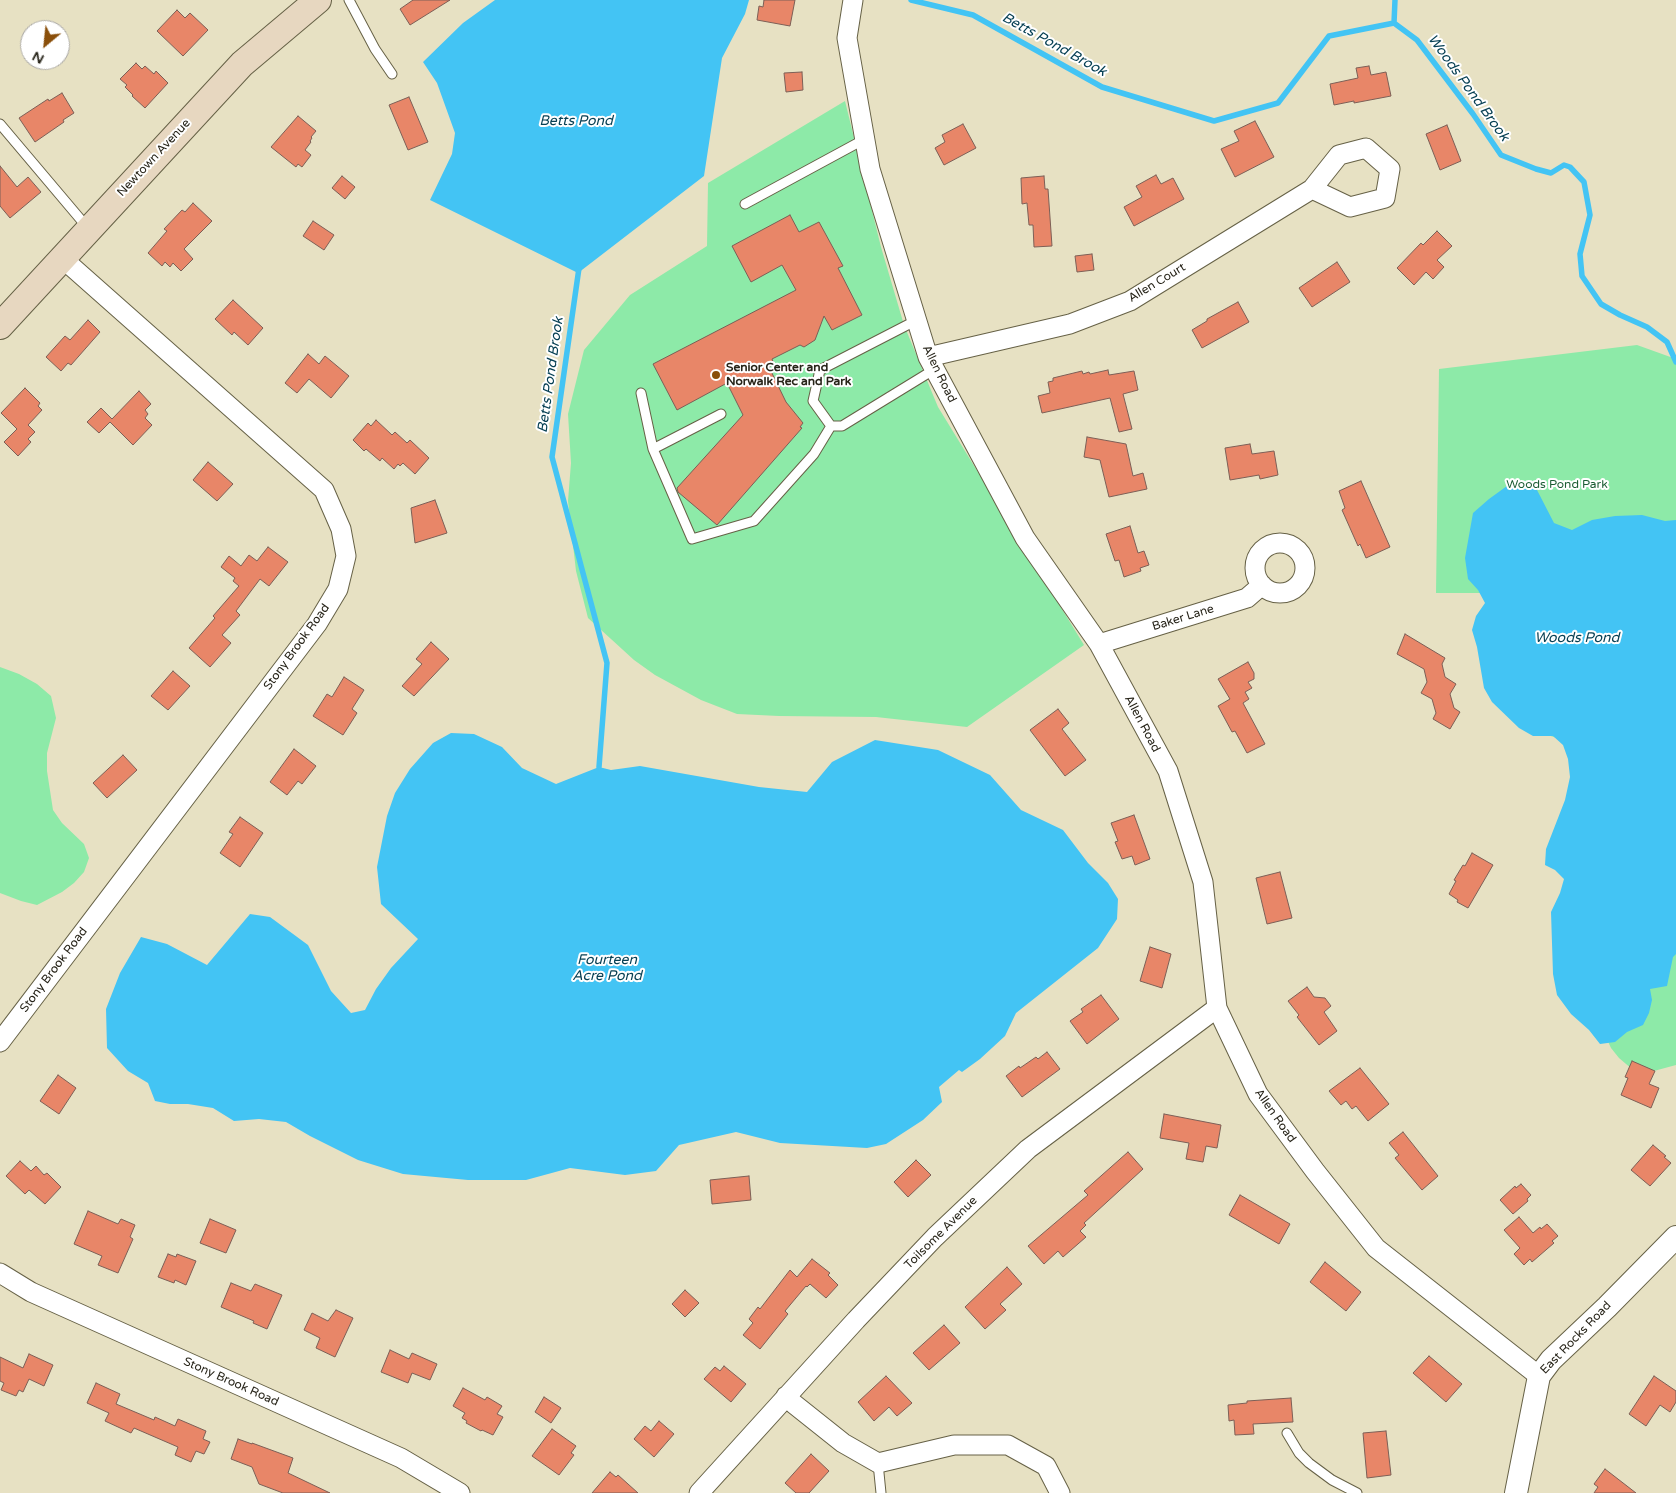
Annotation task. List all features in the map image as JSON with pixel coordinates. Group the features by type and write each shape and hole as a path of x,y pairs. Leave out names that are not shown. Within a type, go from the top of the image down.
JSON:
{"main road":[{"name":"Newtown Avenue","path":"0,326 242,64 318,0"}],"street":[{"name":"Allen Road","path":"854,0 847,38 870,169 932,363 1025,538 1099,644 1168,772 1203,882 1217,1008 1258,1094 1314,1171 1376,1248 1539,1376"},
{"name":"Allen Court","path":"932,363 1070,324 1130,301 1312,189"},
{"name":"Stony Brook Road","path":"0,1042 317,624 338,589 346,556 341,529 324,490 62,258"},
{"name":"Baker Lane","path":"1099,644 1247,598 1262,585"},
{"name":"Toilsome Avenue","path":"699,1493 856,1320 935,1237 1028,1149 1217,1008"},
{"name":"East Rocks Road","path":"1516,1493 1539,1376 1551,1360 1607,1307 1676,1236"},
{"name":"Stony Brook Road","path":"0,1274 31,1292 401,1458 460,1493"},
{"path":"786,1396 843,1443 878,1463 954,1445 1008,1445 1046,1466 1060,1493"}],"lane":[{"path":"349,0 375,49 392,74"},
{"path":"0,124 89,229"},
{"path":"745,204 865,139"},
{"path":"831,426 813,401 820,370 917,320"},
{"path":"831,426 842,426 932,363"},
{"path":"641,393 653,449 692,539 754,521 814,454 831,426"},
{"path":"653,449 721,414"},
{"path":"1287,1433 1299,1453 1309,1463 1332,1480 1356,1493"},
{"path":"878,1463 881,1493"}],"green space":[{"path":"845,101 881,247 904,325 938,407 1084,645 967,727 876,717 737,714 701,700 655,675 634,660 588,618 576,571 568,501 571,463 568,414 584,350 630,295 707,246 708,183"},
{"name":"Woods Pond","path":"1637,345 1676,359 1676,1065 1639,1075 1619,1058 1611,1048 1597,1018 1586,815 1572,755 1560,739 1526,728 1503,593 1436,593 1439,369"},
{"path":"0,667 19,674 37,684 51,696 56,718 47,753 47,771 53,810 62,823 84,844 89,858 84,872 74,883 62,892 37,905 0,893"}],"water":[{"name":"Betts Pond","path":"495,0 749,0 745,14 722,58 704,176 578,273 430,200 452,154 455,133 437,83 423,62 463,23"},
{"name":"Woods Pond","path":"1522,482 1537,490 1554,523 1572,530 1592,520 1615,516 1642,515 1665,521 1676,520 1676,954 1673,957 1667,986 1650,989 1652,1000 1649,1013 1643,1025 1627,1032 1615,1042 1600,1044 1589,1030 1571,1014 1557,995 1553,974 1551,912 1564,879 1555,870 1545,865 1546,849 1565,800 1570,777 1568,759 1563,745 1553,736 1533,736 1519,728 1492,702 1484,688 1472,630 1476,616 1485,603 1478,590 1468,579 1465,558 1473,513 1507,486"},
{"name":"Fourteen Acre Pond","path":"451,733 474,734 502,747 522,768 556,784 599,767 611,770 640,766 759,787 807,792 832,762 875,740 938,750 990,775 1021,810 1063,830 1088,863 1108,883 1118,899 1117,919 1098,948 1016,1013 1005,1036 980,1059 962,1072 959,1070 939,1087 942,1102 923,1120 886,1144 867,1148 780,1143 736,1132 679,1145 656,1171 625,1175 570,1168 526,1180 468,1180 403,1174 358,1160 286,1122 259,1119 234,1121 213,1108 155,1101 148,1083 128,1071 107,1048 106,1009 120,973 141,937 167,944 207,965 250,914 270,917 308,945 331,991 351,1013 365,1010 376,989 391,968 418,939 381,904 377,867 387,816 395,793 410,769 433,743"}],"building":[{"path":"413,0 450,0 410,25 400,9"},
{"path":"764,0 795,0 790,26 757,20 759,6 763,7"},
{"path":"177,10 185,18 190,13 208,30 183,56 157,31"},
{"path":"136,63 142,69 145,66 154,74 156,71 168,83 145,108 132,96 125,87 127,85 120,79"},
{"path":"1369,66 1371,75 1386,72 1391,96 1334,105 1330,84 1358,78 1356,68"},
{"path":"802,72 803,90 786,92 784,73"},
{"path":"62,93 74,113 35,142 19,118 48,99 49,101"},
{"path":"409,97 428,142 408,150 389,105"},
{"path":"298,116 316,131 305,150 311,155 302,167 298,164 296,167 271,147"},
{"path":"1255,121 1274,157 1235,177 1221,149 1239,141 1234,131"},
{"path":"963,124 976,148 944,165 935,148 945,142 942,135"},
{"path":"1447,125 1461,161 1440,170 1426,134"},
{"path":"0,166 17,187 28,177 41,192 10,218 0,206"},
{"path":"1156,175 1161,184 1173,178 1184,199 1134,226 1124,207 1142,197 1136,186"},
{"path":"342,176 355,187 345,199 332,188"},
{"path":"1044,176 1045,189 1048,189 1052,246 1034,247 1033,225 1029,225 1027,203 1022,204 1021,178"},
{"path":"193,203 212,221 184,249 193,259 181,271 173,263 170,267 165,262 162,266 148,253 167,231 164,229 182,210 185,212"},
{"name":"Senior Center and Norwalk Rec and Park","path":"790,215 799,232 819,222 843,266 838,268 862,315 832,330 824,316 815,340 804,347 800,345 772,359 774,364 769,367 786,402 803,423 800,427 802,428 717,525 678,492 677,488 743,415 727,383 677,410 653,364 796,290 782,265 751,282 732,246"},
{"path":"313,221 334,235 324,250 303,236"},
{"path":"1437,231 1452,246 1437,260 1444,267 1433,279 1426,272 1414,285 1397,268 1421,243 1423,245"},
{"path":"1092,254 1094,270 1077,272 1075,256"},
{"path":"1337,262 1350,282 1312,307 1299,288"},
{"path":"233,300 263,328 248,345 234,332 232,335 215,319"},
{"path":"1238,302 1249,322 1202,348 1192,330 1207,321 1207,319"},
{"path":"88,320 100,332 71,365 68,363 61,371 46,357 65,336 70,340"},
{"path":"308,354 319,364 325,356 349,376 331,398 309,379 297,393 285,383"},
{"path":"1108,370 1109,375 1134,371 1138,390 1123,394 1132,429 1119,432 1110,398 1042,413 1038,396 1050,393 1048,382 1053,381 1053,378 1082,371 1083,374 1089,372 1090,374"},
{"path":"25,388 40,403 38,406 42,410 28,425 35,432 28,439 31,442 18,456 4,442 17,429 1,413"},
{"path":"139,391 151,404 145,410 148,414 145,418 152,425 133,445 110,422 99,433 87,422 101,408 112,419"},
{"path":"376,420 392,435 395,432 407,443 410,440 429,458 415,474 403,463 400,466 398,464 394,469 382,458 380,461 366,449 364,451 353,440 368,423 371,426"},
{"path":"1087,437 1126,444 1133,476 1143,473 1147,489 1109,497 1100,460 1084,457"},
{"path":"1250,444 1252,454 1274,451 1278,475 1260,479 1259,475 1230,480 1225,448"},
{"path":"208,462 233,484 217,501 193,480"},
{"path":"1361,481 1390,547 1366,558 1360,544 1358,546 1342,510 1345,508 1339,491"},
{"path":"435,500 447,533 415,543 411,508"},
{"path":"1130,526 1138,553 1144,551 1149,565 1140,568 1141,571 1124,577 1119,560 1115,561 1106,534"},
{"path":"268,547 288,562 269,586 260,579 236,611 240,615 222,635 231,643 210,667 189,648 239,586 233,581 235,578 221,567 229,556 241,566 249,555 257,561"},
{"path":"1405,634 1445,658 1442,664 1445,677 1456,684 1450,694 1454,708 1460,712 1450,729 1433,719 1436,713 1432,699 1421,693 1427,682 1424,669 1397,654"},
{"path":"431,642 449,659 414,696 402,686 422,664 416,659"},
{"path":"1248,662 1254,673 1254,679 1248,682 1252,688 1245,692 1249,699 1243,703 1265,744 1247,753 1235,731 1232,732 1218,706 1230,699 1218,679"},
{"path":"173,671 190,686 168,710 151,696"},
{"path":"344,677 364,690 352,709 357,713 343,735 313,716 327,694 332,697"},
{"path":"1058,709 1069,723 1062,729 1086,760 1065,776 1030,730"},
{"path":"294,749 316,766 302,784 298,781 287,795 270,782"},
{"path":"123,755 137,770 107,798 93,783"},
{"path":"1134,815 1150,859 1135,865 1132,856 1122,859 1115,842 1118,841 1111,823"},
{"path":"240,817 263,833 240,867 220,853 233,834 229,832"},
{"path":"1472,853 1493,865 1468,908 1457,902 1458,900 1449,894 1456,881 1454,880"},
{"path":"1280,872 1292,918 1267,924 1256,878"},
{"path":"1150,947 1171,954 1162,988 1140,981"},
{"path":"1307,987 1314,997 1325,998 1331,1006 1324,1012 1337,1031 1319,1045 1297,1017 1299,1015 1288,1001"},
{"path":"1101,995 1119,1019 1087,1044 1070,1021 1083,1012 1081,1009"},
{"path":"1047,1052 1060,1069 1022,1097 1006,1076 1019,1066 1020,1068 1036,1057 1038,1059"},
{"path":"1632,1061 1655,1071 1649,1084 1659,1088 1651,1108 1621,1095 1628,1078 1625,1077"},
{"path":"1360,1068 1389,1104 1368,1121 1356,1106 1352,1109 1346,1101 1341,1105 1329,1091"},
{"path":"58,1075 76,1088 59,1114 40,1101"},
{"path":"1164,1114 1221,1125 1217,1148 1206,1146 1203,1162 1186,1159 1189,1143 1160,1138"},
{"path":"1403,1132 1438,1176 1422,1190 1395,1158 1399,1155 1389,1143"},
{"path":"1653,1145 1671,1163 1650,1186 1631,1170"},
{"path":"1128,1152 1143,1169 1084,1223 1086,1225 1080,1231 1086,1237 1063,1257 1058,1251 1044,1264 1028,1246 1088,1195 1084,1191"},
{"path":"916,1160 931,1175 908,1197 894,1182"},
{"path":"20,1161 31,1171 36,1166 44,1175 47,1173 61,1187 45,1204 29,1190 25,1194 6,1176"},
{"path":"749,1176 751,1200 712,1204 710,1180"},
{"path":"1521,1184 1531,1195 1527,1199 1528,1201 1513,1214 1500,1200 1515,1186 1516,1188"},
{"path":"1240,1195 1290,1224 1279,1244 1229,1215"},
{"path":"88,1211 118,1224 121,1219 135,1225 130,1237 133,1239 118,1273 98,1265 102,1256 74,1244"},
{"path":"1519,1217 1533,1233 1547,1224 1558,1236 1552,1241 1554,1243 1532,1262 1530,1259 1524,1265 1514,1254 1520,1248 1504,1230"},
{"path":"210,1219 236,1230 226,1253 200,1243"},
{"path":"168,1254 176,1257 177,1254 196,1261 186,1285 175,1280 174,1283 158,1277"},
{"path":"812,1259 830,1273 828,1275 838,1285 826,1298 810,1284 806,1286 785,1311 788,1314 760,1349 743,1335 753,1323 749,1319 758,1307 760,1309 790,1270 797,1277"},
{"path":"1325,1262 1361,1292 1346,1311 1310,1282"},
{"path":"1007,1267 1022,1284 1000,1304 1006,1310 985,1329 965,1307"},
{"path":"231,1283 251,1291 255,1284 282,1295 267,1329 253,1323 254,1321 221,1307"},
{"path":"685,1290 699,1303 685,1317 672,1304"},
{"path":"336,1310 353,1318 335,1357 316,1348 320,1338 304,1330 312,1313 328,1321"},
{"path":"944,1325 960,1343 929,1370 913,1353"},
{"path":"390,1350 409,1359 412,1353 437,1364 430,1380 412,1373 408,1383 381,1372"},
{"path":"29,1354 53,1365 44,1386 29,1379 23,1392 19,1390 16,1396 1,1390 4,1383 0,1381 0,1357 23,1368"},
{"path":"1429,1356 1462,1384 1446,1402 1413,1373"},
{"path":"724,1366 746,1384 731,1402 704,1379 715,1367 720,1371"},
{"path":"886,1376 912,1403 897,1416 889,1407 874,1421 858,1402"},
{"path":"1654,1376 1676,1391 1676,1402 1670,1412 1660,1405 1646,1426 1629,1414"},
{"path":"96,1383 120,1394 116,1404 154,1420 155,1417 175,1426 178,1419 206,1431 203,1439 210,1442 204,1454 196,1451 191,1462 175,1455 178,1447 134,1428 131,1433 105,1421 109,1413 87,1403"},
{"path":"463,1388 485,1400 487,1397 502,1406 497,1414 503,1417 493,1435 466,1423 467,1421 462,1418 465,1413 453,1406"},
{"path":"544,1397 561,1408 551,1423 535,1412"},
{"path":"1291,1398 1293,1422 1253,1424 1254,1434 1235,1435 1234,1420 1229,1421 1228,1405 1247,1403 1247,1401"},
{"path":"659,1421 674,1434 654,1457 634,1439 645,1426 651,1431"},
{"path":"552,1429 576,1446 571,1453 574,1455 559,1475 532,1456"},
{"path":"1386,1431 1391,1475 1367,1478 1363,1433"},
{"path":"238,1439 293,1458 288,1473 330,1493 283,1493 259,1484 252,1467 231,1459"},
{"path":"811,1454 829,1471 809,1493 796,1493 785,1483"},
{"path":"1605,1469 1636,1493 1594,1493 1598,1487 1594,1484"},
{"path":"610,1472 616,1477 618,1475 638,1493 592,1493"}],"waterway":[{"name":"Betts Pond Brook","path":"911,0 973,15 1102,87 1214,121 1278,103 1329,36 1394,23"},
{"name":"Betts Pond Brook","path":"1394,23 1395,0"},
{"name":"Woods Pond Brook","path":"1394,23 1417,40 1473,114 1501,155 1551,173 1564,165 1570,167 1584,182 1590,215 1580,254 1582,276 1601,304 1647,327 1667,342 1676,362"},
{"name":"Betts Pond Brook","path":"579,268 552,457 607,663 599,767"}],"place":[{"name":"Senior Center and Norwalk Rec and Park","path":"716,375"}],"park label":[{"name":"Woods Pond Park","path":"1557,485"}]}
